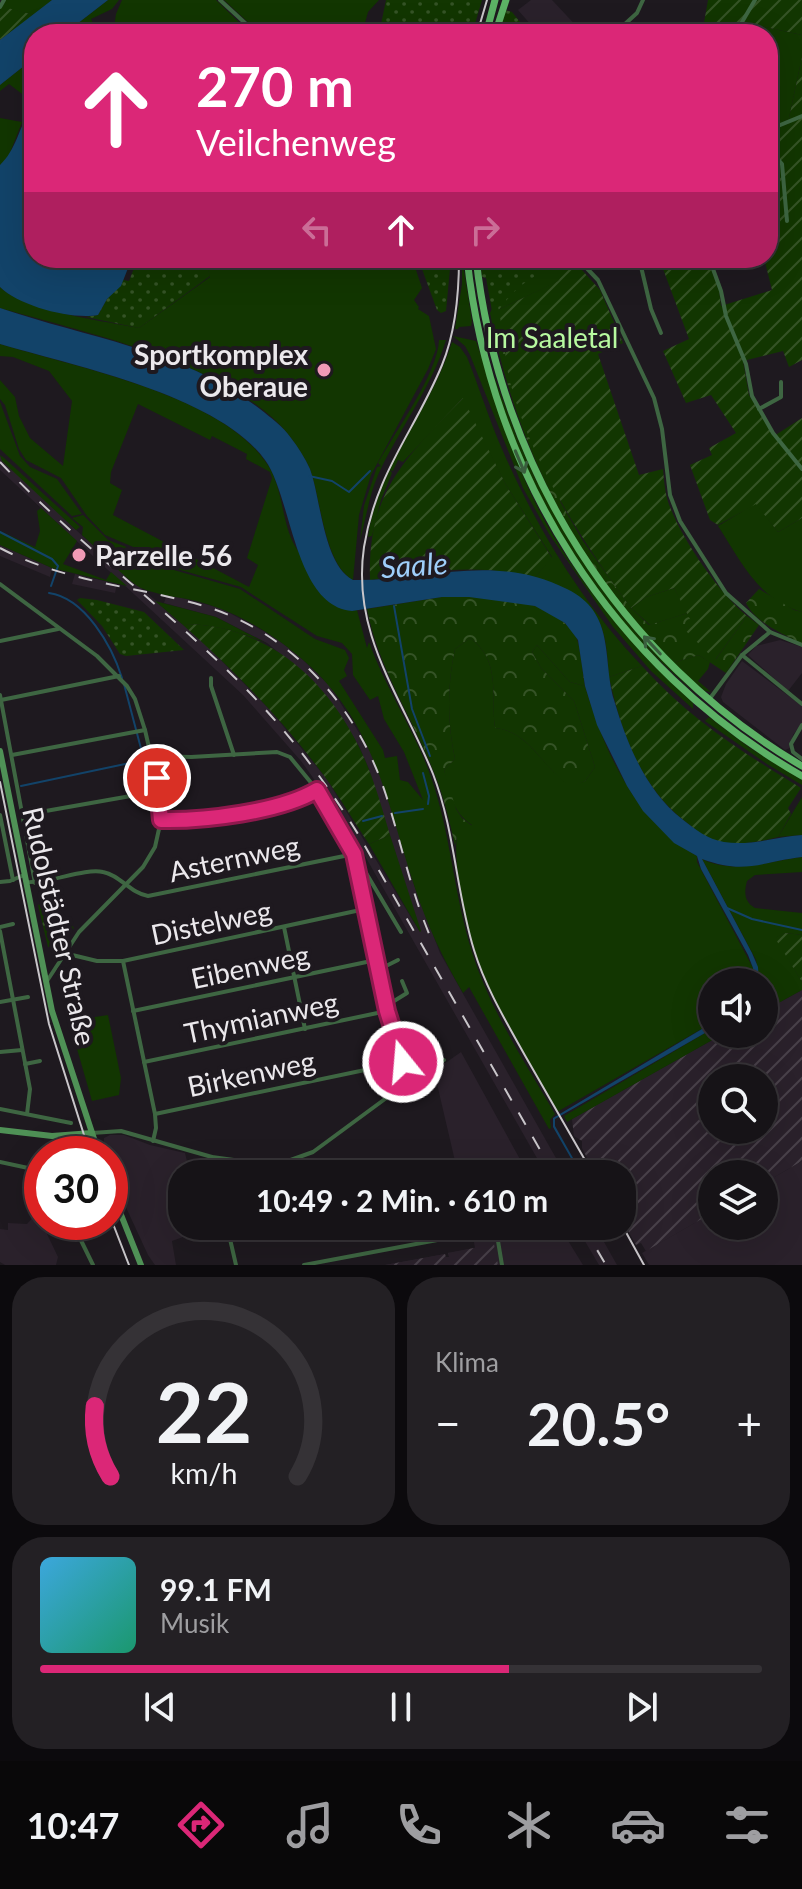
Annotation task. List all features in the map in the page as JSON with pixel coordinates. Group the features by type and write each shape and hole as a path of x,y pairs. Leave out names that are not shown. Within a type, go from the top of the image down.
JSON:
{"main road":[{"path":"489,24 495,0"},
{"path":"498,24 506,0"},
{"path":"468,268 478,334 493,391 539,503 572,559 618,623 700,706 743,739 802,776"},
{"path":"477,268 497,370 519,437 575,546 625,615 652,645 708,699 802,766"},
{"path":"700,706 708,699"},
{"name":"Rudolstädter Straße","path":"0,751 45,981 65,1055 93,1136"},
{"path":"0,1130 52,1136 92,1133"},
{"path":"128,1232 141,1265"}],"street":[{"path":"0,7 4,0"},
{"path":"220,0 246,24"},
{"path":"627,24 643,0"},
{"path":"741,24 755,0"},
{"path":"778,126 802,116"},
{"path":"778,159 782,164 787,221"},
{"path":"587,268 598,280 613,318 654,398 662,429 670,495 680,521 726,593 770,632 802,645"},
{"path":"641,268 651,309 661,333"},
{"path":"712,268 726,316 746,364 752,396 773,433 802,469"},
{"path":"759,409 781,397 781,382"},
{"path":"0,584 97,656 121,679 135,699 141,731 153,756 159,791 161,820 155,847 143,867 79,932 50,980 45,981"},
{"path":"0,641 58,629"},
{"path":"708,699 742,655 770,632"},
{"path":"742,655 802,704"},
{"path":"211,678 234,755"},
{"path":"0,698 121,679"},
{"name":"Rudolstädter Straße","path":"0,698 37,883"},
{"path":"802,725 791,744 793,752 802,759"},
{"path":"12,755 141,731"},
{"path":"153,756 277,752 290,757 317,790 401,932"},
{"path":"161,820 192,819 285,805 317,790"},
{"path":"23,815 159,791"},
{"path":"0,815 13,880"},
{"path":"354,854 378,970 408,1082"},
{"name":"Asternweg","path":"25,879 37,883 102,872 137,894 148,896 354,854"},
{"path":"0,882 25,879"},
{"name":"Distelweg","path":"64,953 97,961 123,961 365,909"},
{"path":"13,924 0,929 30,1089 27,1114"},
{"path":"284,927 305,1029"},
{"name":"Eibenweg","path":"133,1011 376,960"},
{"path":"378,970 398,960"},
{"path":"123,961 155,1114 153,1141"},
{"path":"387,1008 407,993 402,981"},
{"path":"0,1002 28,997"},
{"name":"Thymianweg","path":"144,1062 305,1029 387,1008"},
{"path":"0,1052 22,1050"},
{"path":"92,1133 121,1131 212,1157 263,1164 300,1158 444,1060"},
{"path":"25,1064 40,1061"},
{"name":"Birkenweg","path":"155,1114 403,1062"},
{"path":"0,1109 71,1123"},
{"path":"0,1162 24,1167"},
{"path":"304,1265 496,1229 502,1265"},
{"path":"81,1240 93,1265"},
{"path":"230,1240 236,1265"}],"shaded area":[{"path":"531,0 552,0 574,24 530,24 518,10"},
{"path":"0,456 76,530 208,647 269,709 326,778 420,932 369,769 339,713 306,675 267,643 216,617 164,603 167,594 220,608 273,636 330,686 371,752 385,783 414,885 440,953 557,1160 538,1160 349,828 301,761 243,695 0,470"},
{"path":"0,545 52,568 50,577 0,556"},
{"path":"75,574 117,584 115,593 72,584"},
{"path":"780,640 802,647 802,673 788,691 748,655 756,646"},
{"path":"742,661 802,706 802,723 793,735 790,748 785,750 723,702 721,697 726,684"},
{"path":"802,990 802,1161 778,1175 778,1160 698,1160 698,1221 646,1251 641,1243 636,1245 633,1240 636,1240 636,1160 588,1160 582,1141 574,1136 572,1119 698,1048 778,1048 778,1003"},
{"path":"461,1052 520,1160 455,1160 434,1071"},
{"path":"128,1137 185,1153 187,1160 168,1160 168,1240 175,1240 172,1241 176,1265 155,1265 128,1212"},
{"path":"802,1161 802,1265 649,1265 642,1253 698,1221 698,1240 778,1240 778,1175"},
{"path":"8,1223 24,1224 24,1240 50,1240 58,1257 56,1265 5,1265 0,1262 0,1229 8,1230"},
{"path":"474,1240 568,1240 583,1265 385,1265 445,1254 449,1257 448,1253 475,1248"},
{"path":"584,1240 603,1240 617,1265 599,1265"},
{"path":"494,1244 498,1265 385,1265 445,1254 449,1257 448,1253"}],"green space":[{"path":"6,0 52,0 34,15 1,7"},
{"path":"108,0 119,0 112,9 91,19 92,24 77,24"},
{"path":"122,0 216,0 241,24 114,24"},
{"path":"224,0 379,0 368,12 365,24 250,24"},
{"path":"386,0 482,0 475,24 381,24"},
{"path":"708,0 802,0 802,35 778,30 778,24 704,24"},
{"path":"0,6 34,15 0,40"},
{"path":"505,10 512,12 522,24 502,24"},
{"path":"778,30 802,35 802,57 789,118 778,124"},
{"path":"802,57 802,360 789,367 783,351 743,361 749,395 774,436 802,418 802,518 778,532 756,504 718,525 710,520 690,465 712,455 709,448 736,433 711,395 686,403 663,351 689,339 663,268 711,268 721,306 772,290 766,268 778,268 778,123 789,118"},
{"path":"24,66 24,95 9,84 0,91 0,85"},
{"path":"0,118 22,122 8,158 0,165"},
{"path":"134,268 207,268 210,276 139,328 86,317 98,315 123,280 129,281"},
{"name":"Sportkomplex Oberaue","path":"207,268 415,268 422,288 414,300 418,309 429,316 436,349 371,475 359,515 353,580 343,572 330,546 309,466 275,420 243,395 163,357 0,308 0,287 27,303 45,309 139,328 210,277"},
{"path":"422,268 450,268 446,311 441,313 437,310"},
{"path":"464,268 472,321 471,326 455,329"},
{"path":"481,268 552,268 531,278 498,311 492,311 486,278 482,277"},
{"path":"521,268 568,268 559,281 498,310"},
{"name":"Im Saaletal","path":"567,268 580,268 600,290 623,343 598,354 639,475 663,469 668,502 684,535 703,566 747,616 715,660 685,630 692,623 674,588 646,597 631,608 560,501 532,443 510,382 498,310 558,281"},
{"path":"492,309 499,310 561,503 583,541 631,608 649,625 688,613 693,624 686,629 716,659 747,616 759,625 726,673 699,655 672,663 625,611 595,569 555,501 523,429 499,353 490,313"},
{"path":"453,336 476,341 519,467 560,546 621,629 693,703 693,709 651,671 613,627 549,534 523,488 470,355"},
{"path":"439,340 446,340 440,358 378,475 360,541 364,506 377,467 381,466 378,463 424,385"},
{"path":"452,342 467,357 502,449 546,536 600,617 642,666 609,677 605,637 593,611 571,593 534,578 552,557 506,485 462,399 403,462 398,460 393,471 390,470 392,473 372,536 368,537 382,486 393,462 443,367"},
{"path":"0,344 143,386 214,418 243,438 265,461 276,481 295,546 352,611 357,610 367,648 369,642 425,762 444,822 472,952 498,1015 555,1114 550,1120 551,1128 469,987 463,993 442,955 420,902 374,761 344,705 323,679 296,654 251,623 213,606 155,593 135,584 82,535 83,527 72,518 83,515 108,540 137,551 153,564 240,589 315,639 345,650 349,658 344,670 347,676 339,681 385,758 397,756 400,780 408,782 423,800 404,752 384,719 378,696 370,700 353,675 352,654 342,643 317,636 241,587 159,564 138,549 105,535 87,516 61,478 26,460 0,399 0,380 15,397 19,416 30,438 63,466 72,401 49,371 13,357 0,356","holes":["138,404 210,440 212,436 247,454 246,459 270,472 272,478 247,558 258,565 249,587 113,515 122,490 110,483 111,472"]},
{"path":"492,371 535,478 578,554 646,644 698,696 629,629 578,563 528,469"},
{"path":"463,398 506,485 552,558 534,578 473,569 370,580 375,522 383,499 408,458"},
{"path":"0,402 20,456 30,467 57,479 82,514 72,516 0,449"},
{"path":"0,455 80,527 76,530 2,461"},
{"path":"756,503 778,532 802,518 802,612 787,607 762,589 718,526"},
{"path":"41,508 77,541 63,564 106,580 111,572 127,586 52,568 0,545 0,531 35,547 40,531 37,511"},
{"path":"674,588 688,613 650,625 631,608 646,597"},
{"path":"759,589 802,612 802,644 771,627 751,610 746,603"},
{"path":"442,597 496,598 534,605 565,623 576,637 585,686 570,682 537,645 532,652 541,668 574,701 595,767 585,781 571,787 518,736 495,728 490,667 480,647 470,638 455,649 449,704 455,759 444,770 456,809 476,829 465,842 457,836 455,846 438,784 388,673 367,609"},
{"path":"80,598 144,612 184,650 120,654 102,626 77,600"},
{"path":"155,601 216,617 266,643 225,629 182,624"},
{"path":"182,624 211,626 239,633 288,658 309,676 345,721 359,747 373,779 390,835 369,844 331,785 275,716"},
{"path":"470,638 486,657 493,678 495,728 518,736 571,786 585,781 595,767 574,701 541,668 532,652 537,645 570,682 585,686 602,736 625,783 656,824 697,856 697,862 753,968 698,968 698,1031 557,1112 495,1000 471,940 463,909 456,840 457,835 472,825 456,807 444,770 455,759 449,704 455,649"},
{"path":"699,655 710,662 698,681 711,692 705,691 672,663"},
{"path":"642,666 717,733 801,788 788,808 791,814 778,837 742,843 714,840 686,822 656,792 635,757 609,677"},
{"path":"709,717 750,748 802,780 802,785 705,721"},
{"path":"802,797 802,835 778,837"},
{"path":"390,835 421,931 420,932 369,844"},
{"path":"802,857 802,872 755,875 747,881 745,889 749,903 755,908 802,913 802,935 785,933 776,938 802,982 802,990 778,1003 778,968 757,968 756,960 702,859 726,866 764,864"},
{"path":"49,901 74,928 58,946 48,947 38,905"},
{"path":"785,933 802,935 802,982 775,938"},
{"path":"108,1015 121,1078 119,1095 92,1101 69,1021"},
{"path":"698,1037 698,1048 567,1122 564,1116"}],"water":[{"path":"52,0 108,0 77,24 24,24 24,66 0,85 0,40"},
{"path":"24,123 24,268 128,268 121,286 107,299 98,315 46,310 20,300 0,287 0,165 10,153"},
{"path":"0,308 168,359 231,389 260,409 296,445 310,469 329,546 343,572 353,580 460,571 512,572 539,578 583,599 600,624 614,700 625,733 639,766 669,808 702,834 724,842 754,842 802,835 802,857 741,867 702,859 758,968 753,968 697,856 674,843 643,811 627,786 597,725 585,686 578,640 565,623 535,606 469,597 442,597 352,611 333,605 318,590 306,571 282,498 265,460 243,437 214,418 143,386 0,344"},
{"path":"698,1031 698,1037 555,1119 555,1126 574,1160 553,1127 553,1118"}],"waterway":[{"path":"309,476 332,481 349,492 370,471"},
{"path":"0,532 52,559 58,566 51,586"},
{"path":"49,593 74,604 95,625 122,678"},
{"path":"394,606 412,709 430,756"},
{"path":"21,786 144,760 124,684"},
{"path":"423,773 428,804"},
{"path":"395,813 423,809"},
{"path":"363,821 382,816"},
{"path":"727,908 752,919 802,930"}],"tram line":[{"path":"480,24 487,0"},
{"path":"459,268 456,312 447,352 387,474 370,520 362,579 365,609 382,665 433,774 451,839 468,928 485,978 585,1160"},
{"path":"0,782 49,1024 84,1136"},
{"path":"119,1240 129,1265"},
{"path":"630,1240 644,1265"}],"railway":[{"path":"0,462 61,522 221,664 266,710 308,761 358,834 546,1160"},
{"path":"0,548 49,569 204,606 236,618 293,655 340,704 374,763 419,908 434,945"},
{"path":"591,1240 606,1265"}],"place":[{"name":"Sportkomplex Oberaue","path":"324,370"},
{"name":"Parzelle 56","path":"79,555"}],"route":[{"path":"157,778 161,820 192,819 285,805 317,790 354,854 387,1011 403,1062"}],"water label":[{"name":"Saale","path":"414,564"}]}
